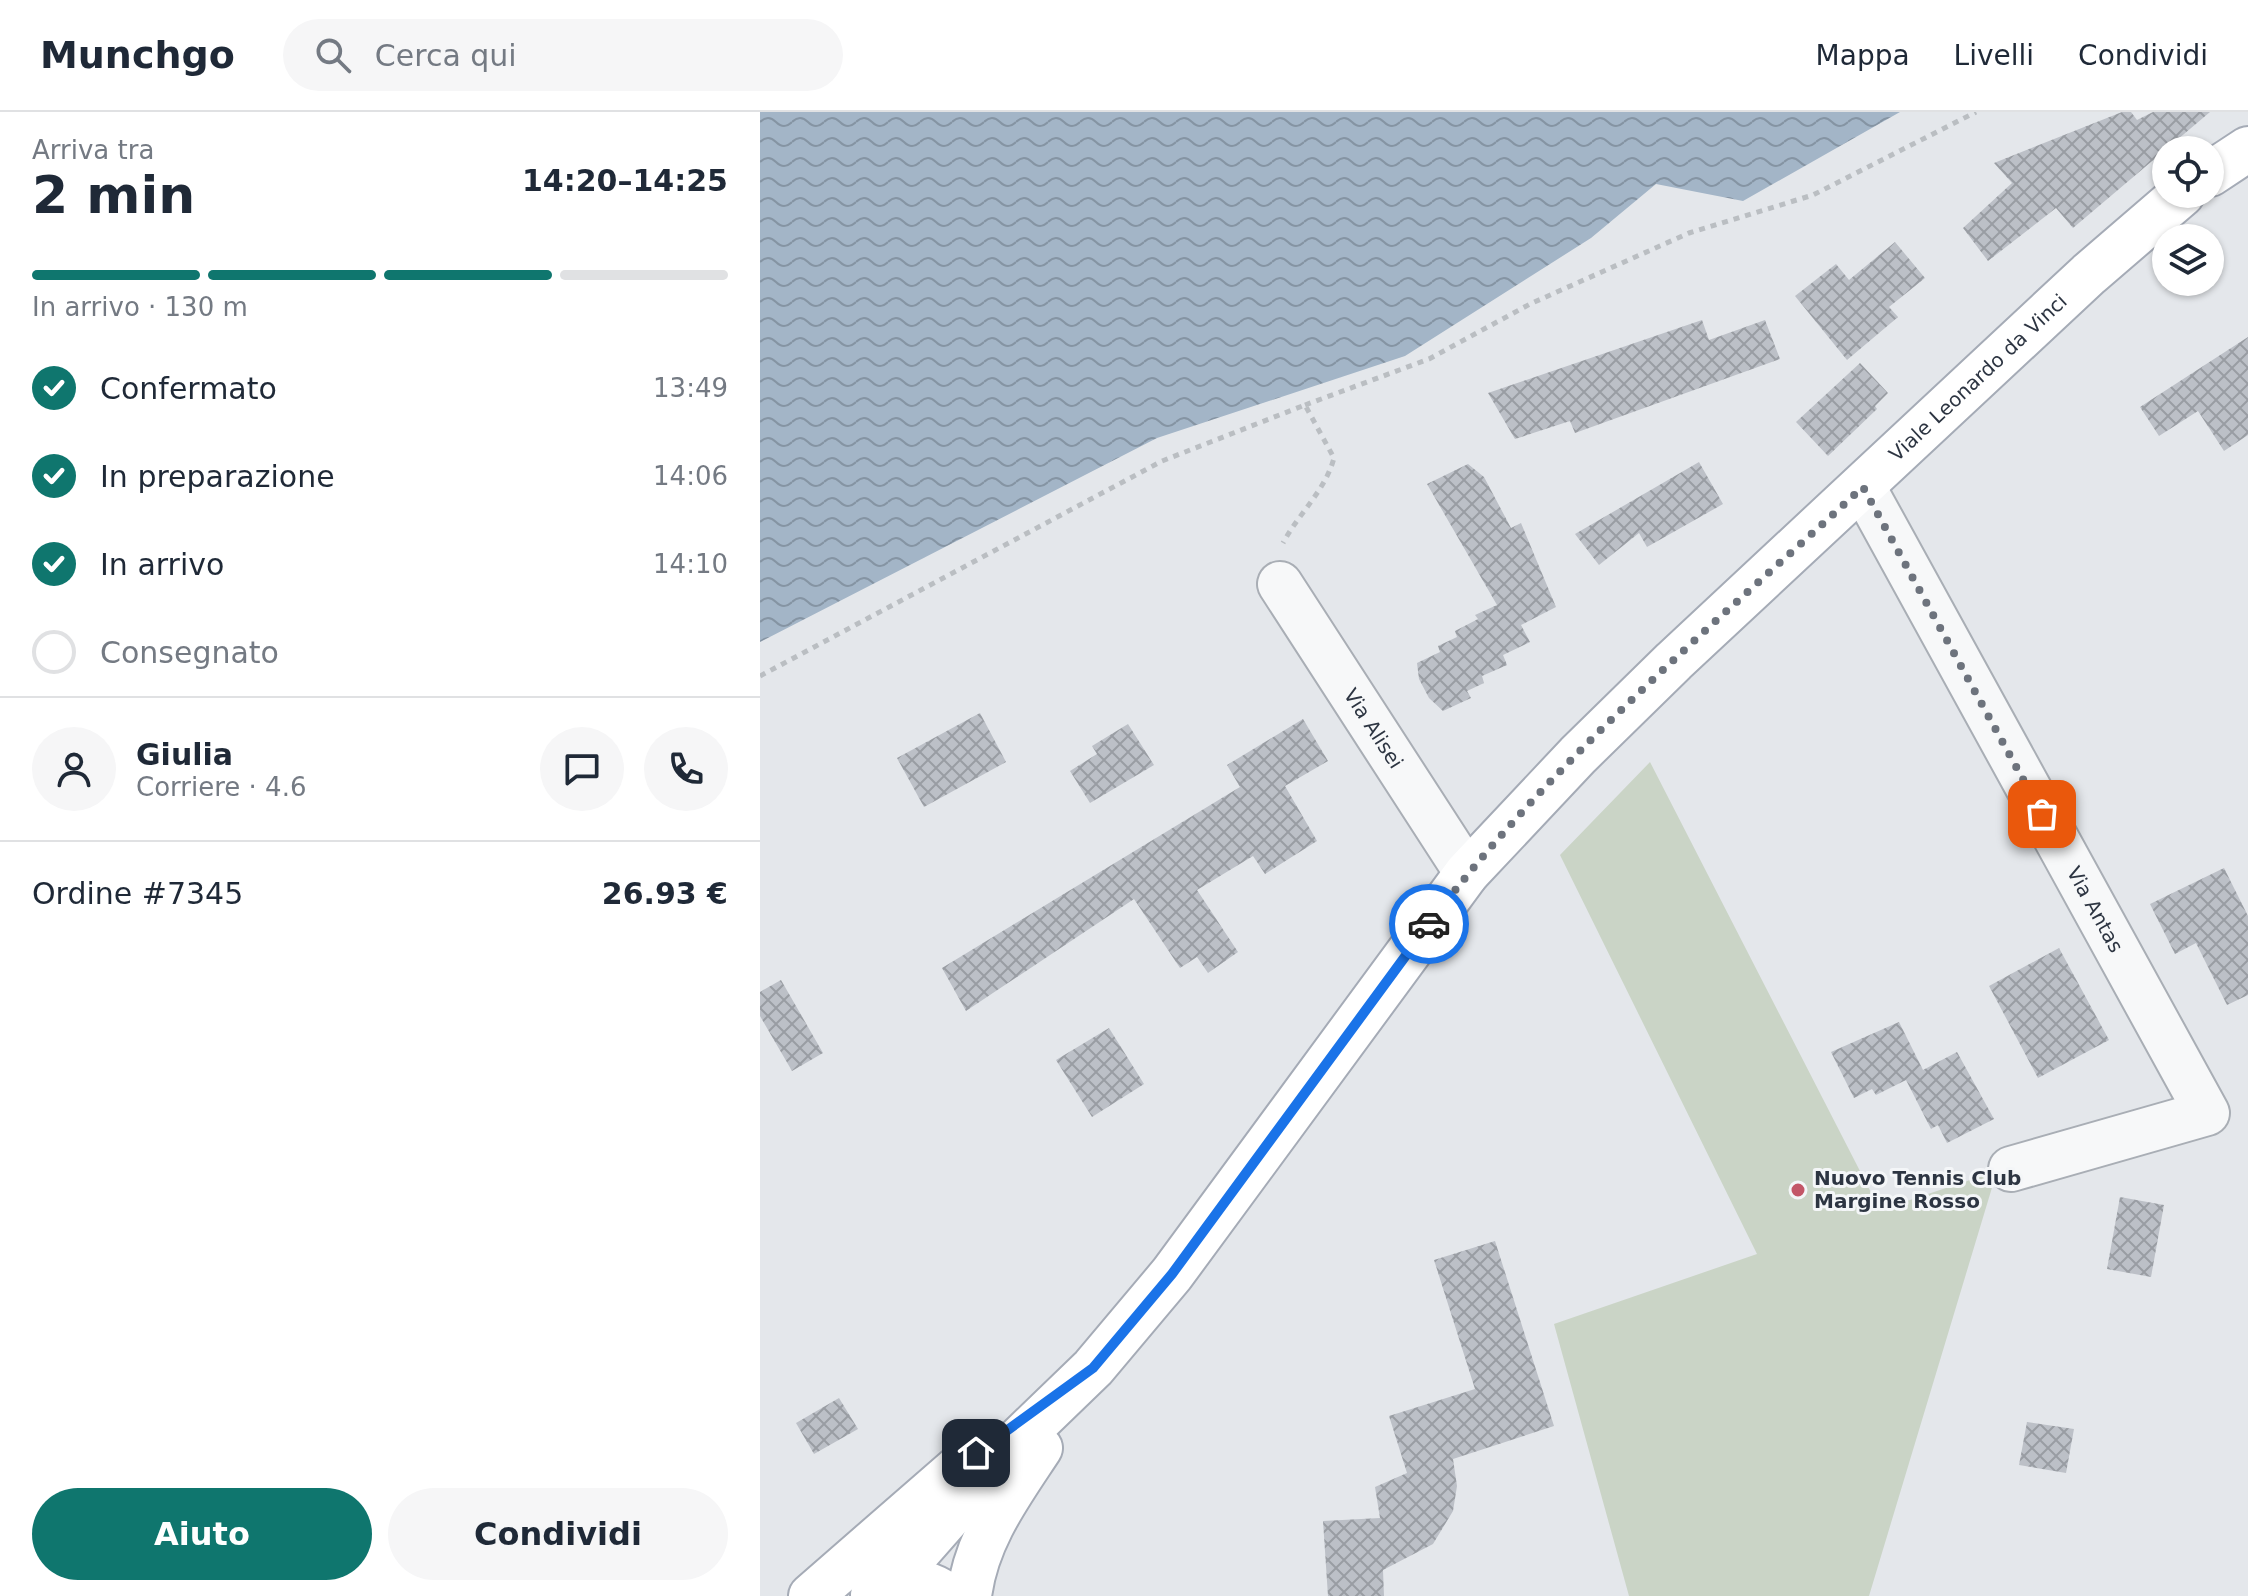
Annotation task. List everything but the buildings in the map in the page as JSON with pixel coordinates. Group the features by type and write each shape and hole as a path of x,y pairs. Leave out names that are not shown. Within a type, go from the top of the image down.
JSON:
{"main road":[{"path":"2224,165 2248,149"},
{"name":"Viale Leonardo da Vinci","path":"969,1596 972,1572 994,1518 1093,1368 1181,1262 1467,873 1578,755 2089,274 2166,208"},
{"name":"Viale Leonardo da Vinci","path":"880,1591 1005,1453 1093,1368"},
{"name":"Viale Leonardo da Vinci","path":"811,1596 976,1453 1093,1368"},
{"path":"880,1591 917,1582 948,1596"}],"street":[{"name":"Via Antas","path":"1863,487 2207,1113 2011,1169"},
{"name":"Via Alisei","path":"1280,584 1467,873"}],"path":[{"path":"760,676 1162,461 1429,359 1530,304 1689,233 1813,195 1976,112"},
{"path":"1280,584 1280,549 1294,522 1328,481 1334,458 1305,405"}],"green space":[{"name":"Nuovo Tennis Club Margine Rosso","path":"1650,762 1880,1210 1997,1171 1869,1596 1629,1596 1554,1324 1757,1254 1560,855"}],"water":[{"path":"760,112 1900,112 1743,201 1656,184 1591,238 1405,356 1157,438 760,642"}],"way so far":[{"path":"1429,924 1467,873 1578,755 1674,661 1863,487 2042,814"}],"place":[{"name":"Nuovo Tennis Club Margine Rosso","path":"1798,1190"}],"route":[{"path":"976,1453 1093,1368 1172,1274 1429,924"}]}
